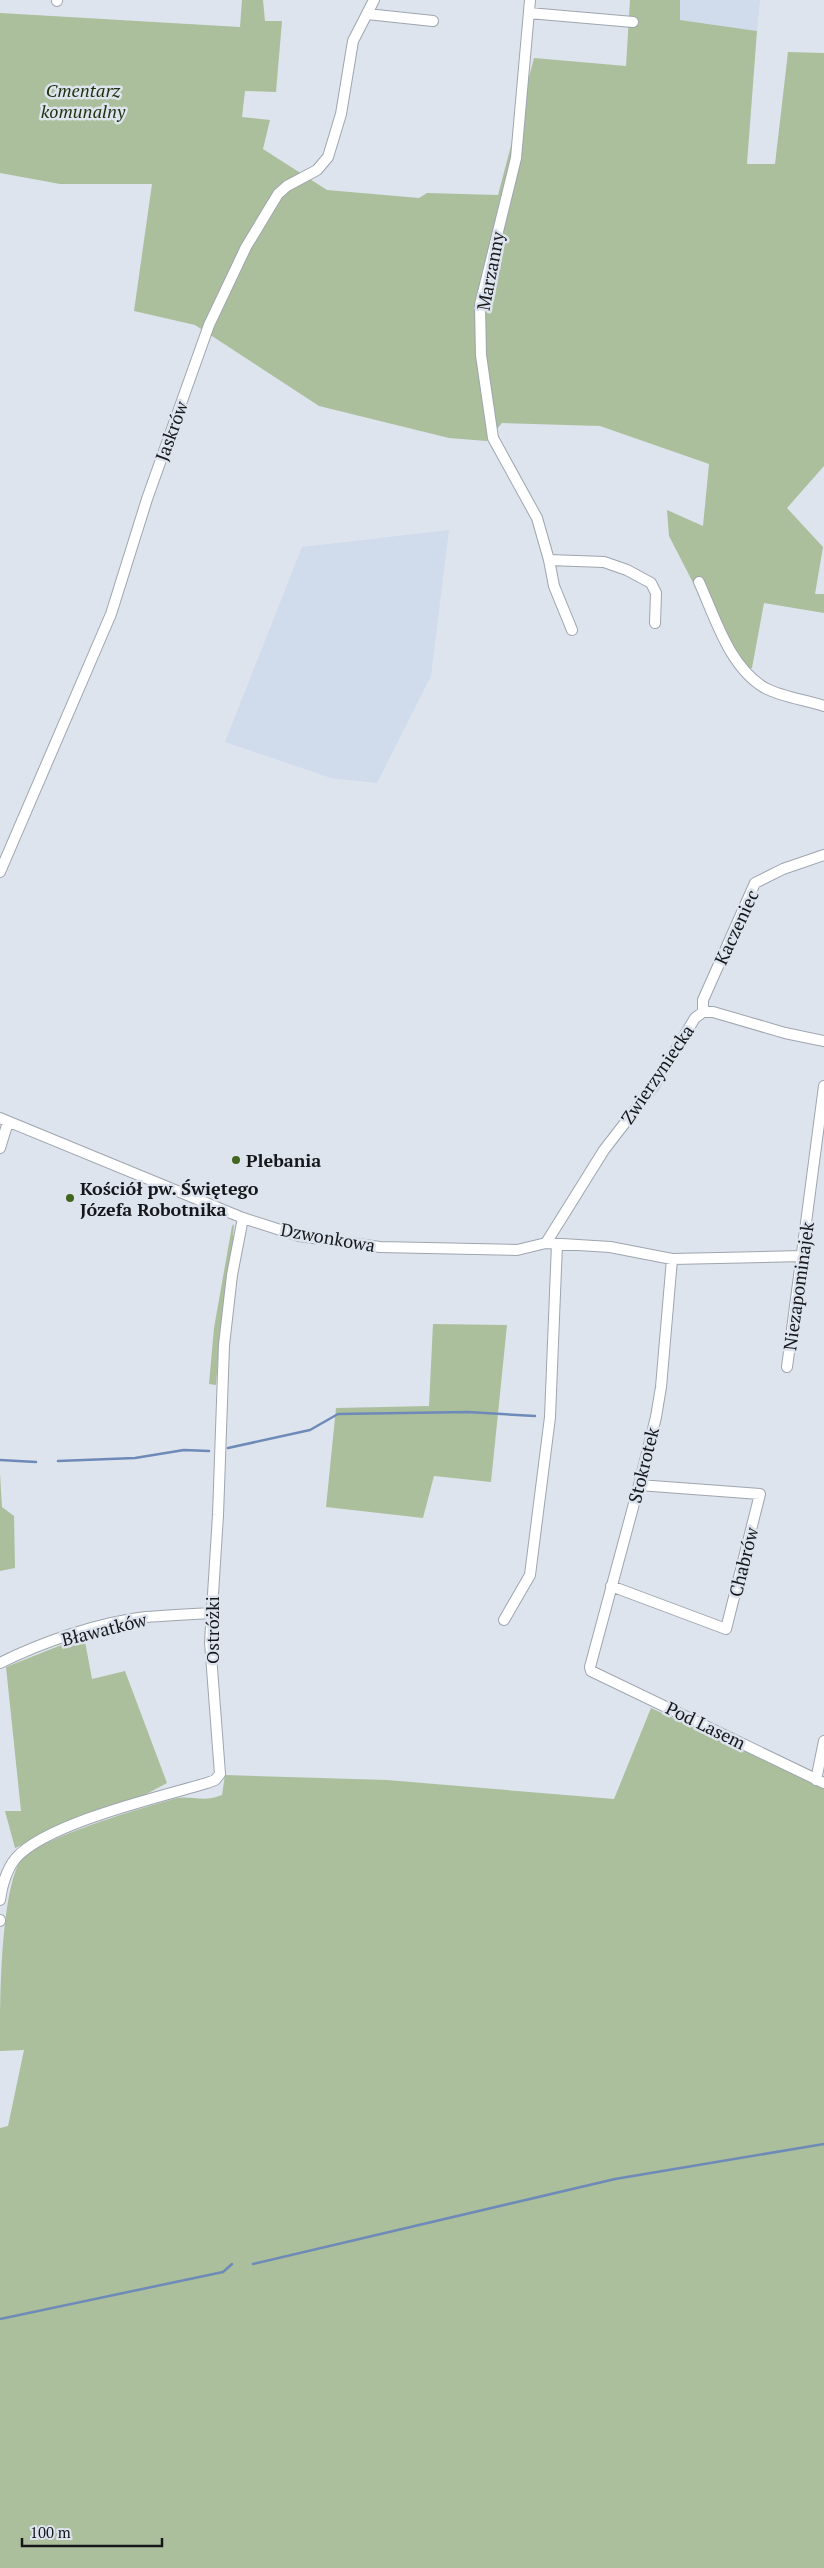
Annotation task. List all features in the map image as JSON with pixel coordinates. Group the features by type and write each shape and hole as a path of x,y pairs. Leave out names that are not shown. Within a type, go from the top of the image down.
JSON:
{"street":[{"name":"Jaskrów","path":"0,872 111,614 147,500 210,325 246,247 278,194 287,186 317,170 328,158 341,114 353,41 374,0"},
{"name":"Marzanny","path":"530,0 516,158 480,305 481,355 492,438 537,518 554,586 572,630"},
{"path":"529,13 633,22"},
{"path":"367,14 433,21"},
{"path":"549,560 604,562 627,570 651,583 656,593 655,623"},
{"path":"699,582 729,646 748,675 766,688 824,706"},
{"name":"Kaczeniec","path":"703,1012 703,1000 755,883 783,869 824,855"},
{"name":"Zwierzyniecka","path":"546,1243 604,1150 655,1084 695,1018 703,1012 713,1012 785,1033 824,1041"},
{"name":"Niezapominajek","path":"787,1368 824,1086"},
{"path":"0,1148 4,1120"},
{"name":"Dzwonkowa","path":"4,1120 243,1218 299,1236 380,1247 517,1250 546,1243 610,1247 672,1259 802,1256"},
{"name":"Ostróżki","path":"0,1900 3,1881 15,1859 46,1836 109,1813 215,1780 220,1774 210,1642 218,1515 224,1345 232,1275 243,1218"},
{"path":"504,1620 530,1575 550,1417 557,1244"},
{"name":"Stokrotek","path":"590,1667 639,1485 661,1387 672,1259"},
{"name":"Chabrów","path":"611,1586 726,1629 760,1494 639,1485"},
{"name":"Bławatków","path":"0,1663 61,1639 115,1623 146,1617 212,1613"},
{"name":"Pod Lasem","path":"590,1667 591,1671 820,1781"},
{"path":"820,1781 824,1741"}],"shaded area":[{"path":"680,0 760,0 757,31 680,20"},
{"path":"449,530 431,676 377,783 331,778 225,742 302,547"}],"green space":[{"name":"Cmentarz komunalny","path":"242,0 263,0 265,21 282,21 276,92 245,91 242,117 270,120 263,149 327,190 419,198 427,193 498,195 534,58 626,66 630,0 680,0 680,20 757,31 747,164 775,164 788,52 824,53 824,466 787,508 823,547 815,594 824,594 824,613 764,603 752,668 737,668 669,536 667,510 703,526 709,464 600,426 502,423 487,441 449,438 319,406 195,325 134,311 152,184 60,184 0,173 0,13 240,27"},
{"path":"234,1224 233,1236 236,1237 220,1330 216,1385 209,1384 214,1328 232,1226"},
{"path":"433,1324 507,1325 491,1482 434,1476 423,1518 326,1507 336,1408 429,1406"},
{"path":"0,1473 2,1507 14,1516 15,1568 0,1571"},
{"path":"84,1636 92,1679 125,1671 167,1783 137,1799 15,1848 5,1811 21,1811 6,1667"},
{"path":"651,1708 824,1787 824,2568 0,2568 0,2128 8,2126 24,2050 0,2051 1,1980 8,1899 13,1878 20,1861 30,1852 47,1843 114,1817 177,1798 207,1799 222,1795 225,1775 387,1780 614,1799"}],"waterway":[{"path":"228,1448 310,1430 338,1414 468,1412 535,1416"},
{"path":"58,1461 135,1458 184,1450 209,1451"},
{"path":"0,1460 36,1462"},
{"path":"253,2264 615,2179 824,2144"},
{"path":"0,2319 223,2272 232,2264"}],"place":[{"name":"Plebania","path":"236,1160"},
{"name":"Kościół pw. Świętego Józefa Robotnika","path":"70,1198"}]}
